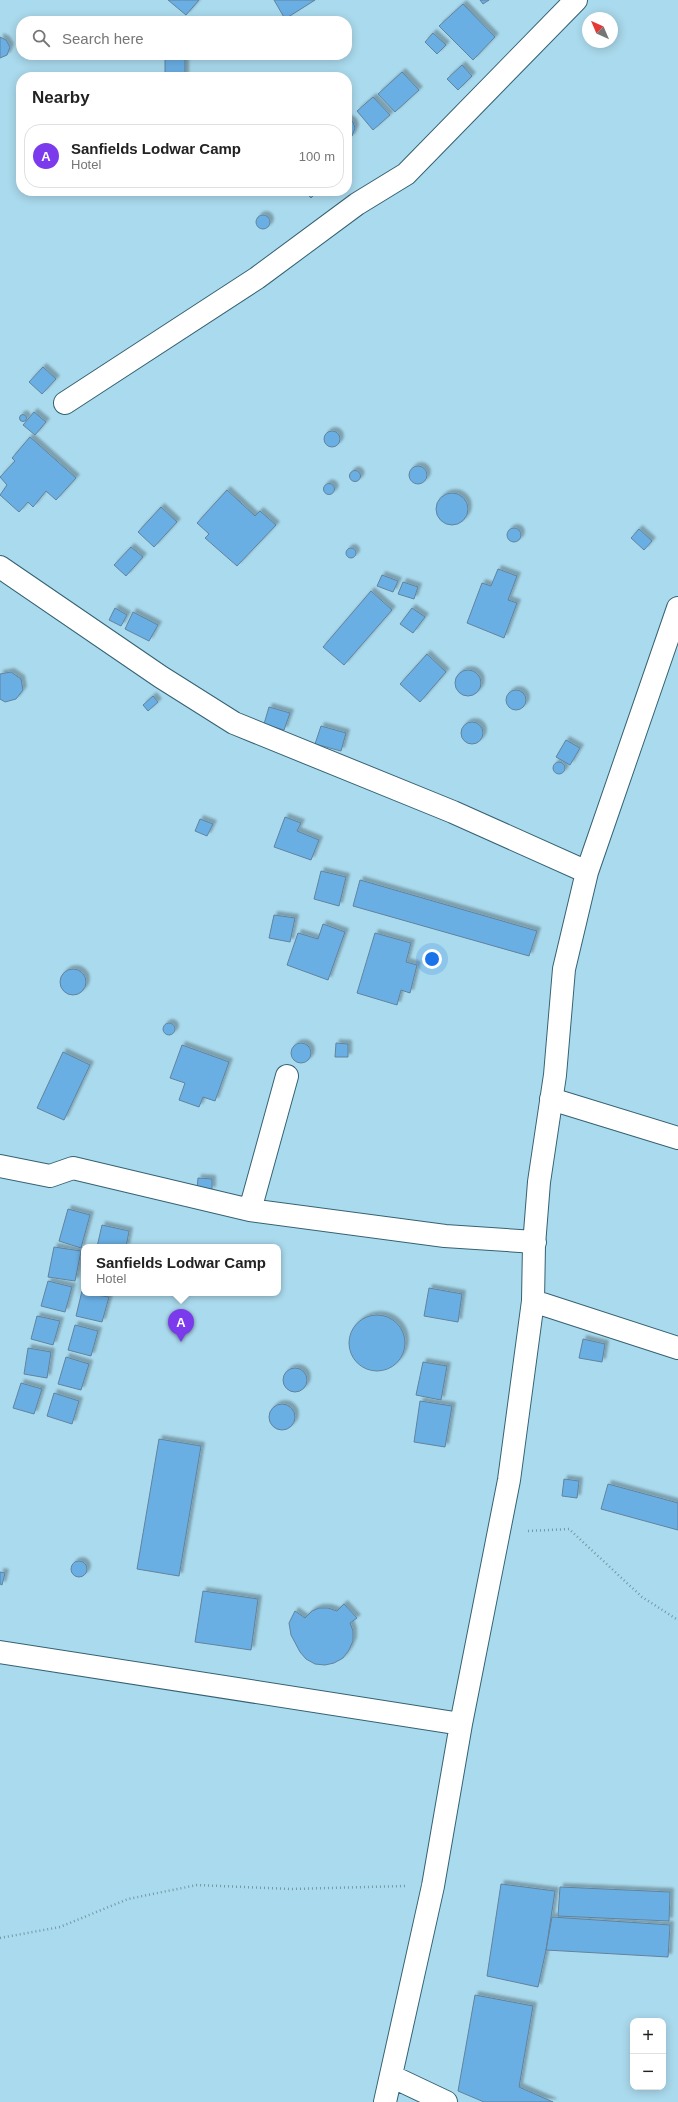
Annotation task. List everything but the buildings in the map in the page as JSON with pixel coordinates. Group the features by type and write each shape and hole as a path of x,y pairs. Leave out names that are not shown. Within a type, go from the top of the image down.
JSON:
{"street":[{"path":"65,403 258,278 357,204 406,174 576,0"},
{"path":"0,566 161,677 234,723 453,812 587,872"},
{"path":"385,2102 433,1886 461,1724 509,1480 533,1301 534,1242 539,1182 555,1075 564,969 587,872 678,608"},
{"path":"250,1210 287,1076"},
{"path":"551,1099 678,1138"},
{"path":"0,1166 50,1176 73,1168 250,1210 445,1236 534,1242"},
{"path":"533,1301 678,1348"},
{"path":"0,1652 461,1724"},
{"path":"391,2076 446,2102"}],"path":[{"path":"499,1532 569,1529 642,1598 678,1620"},
{"path":"0,1938 60,1927 128,1899 197,1885 291,1889 367,1885 433,1886"}],"place":[{"name":"Sanfields Lodwar Camp","path":"181,1342"}]}
